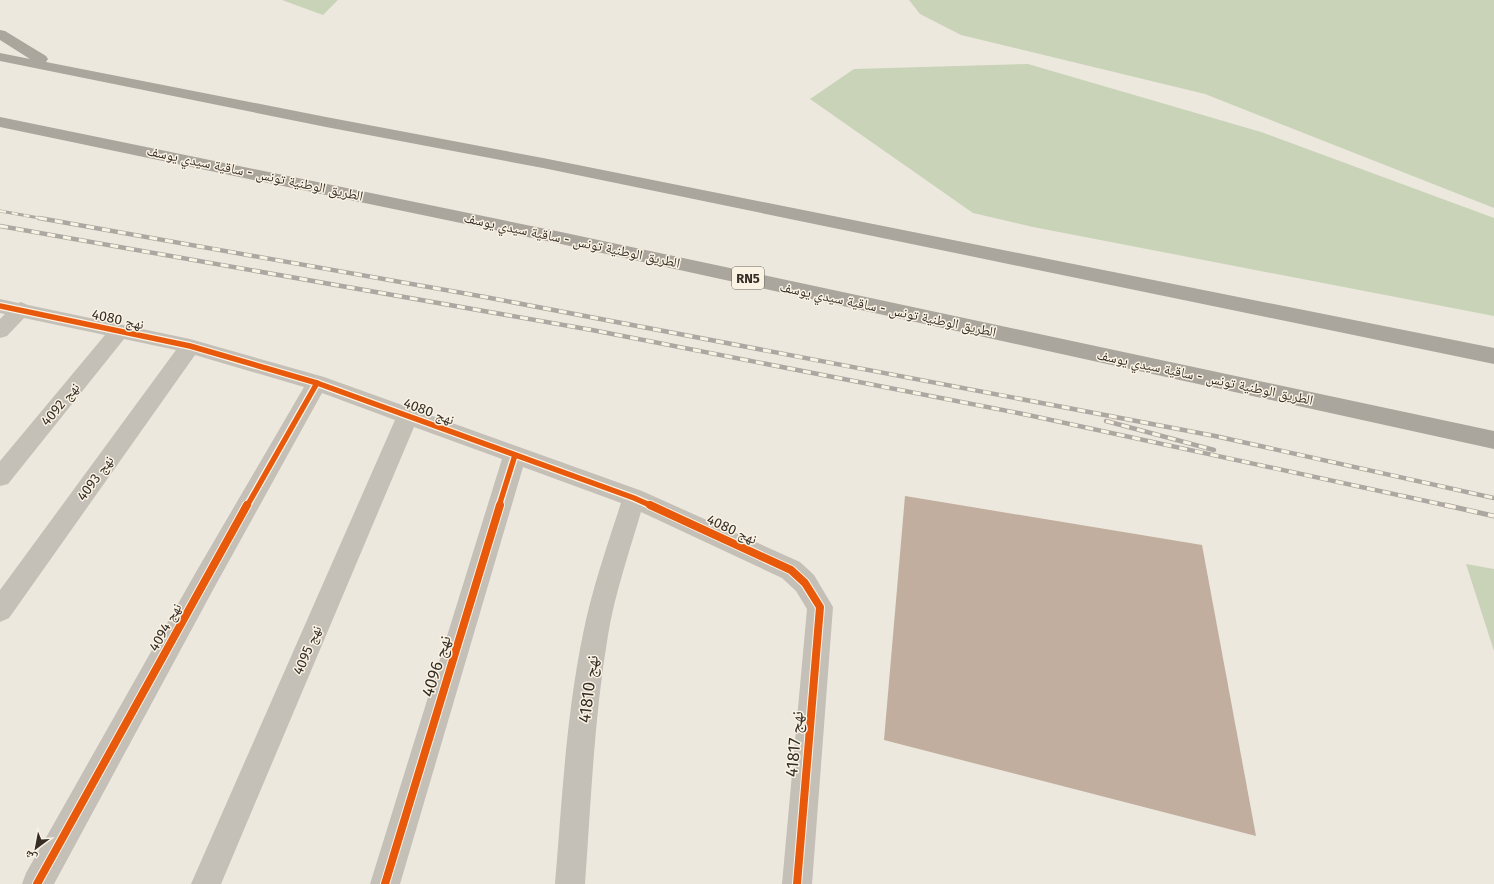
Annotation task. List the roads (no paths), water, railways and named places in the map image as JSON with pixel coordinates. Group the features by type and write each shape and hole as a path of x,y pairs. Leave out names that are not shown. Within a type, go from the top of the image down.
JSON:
{"highway":[{"path":"0,34 57,69"},
{"path":"0,57 326,122 542,163 1368,332 1494,356"},
{"name":"الطريق الوطنية تونس - ساقية سيدي يوسف","path":"0,122 262,174 497,224 1494,440"}],"street":[{"path":"0,331 10,308"},
{"name":"نهج 4080","path":"10,308 190,346 317,383 634,498 791,570 805,583 820,607"},
{"name":"نهج 4092","path":"0,477 120,332"},
{"name":"نهج 4093","path":"0,610 190,346"},
{"name":"نهج 4094","path":"37,884 205,580 317,383"},
{"name":"نهج 4095","path":"206,884 408,416"},
{"name":"نهج 4096","path":"385,884 515,455"},
{"name":"نهج 41810","path":"570,884 579,760 592,654 611,572 634,498"},
{"name":"نهج 41817","path":"797,884 820,607"}],"railway":[{"path":"0,211 45,219"},
{"path":"39,218 485,297 1215,436 1494,498"},
{"path":"0,226 592,330 1028,415 1449,506"},
{"path":"1106,421 1214,450"},
{"path":"1445,505 1494,516"}]}
